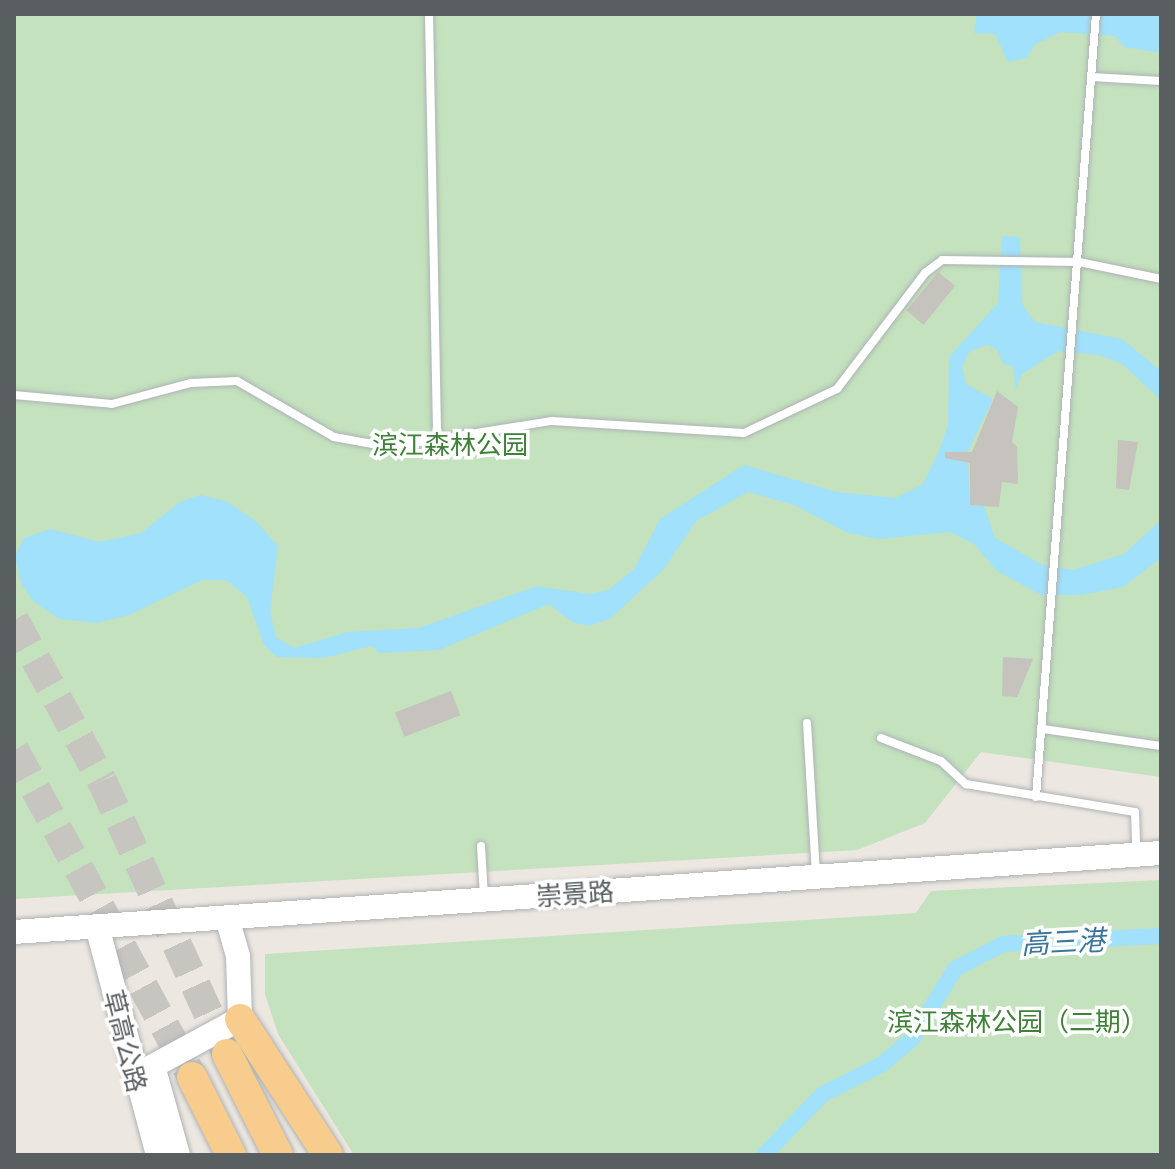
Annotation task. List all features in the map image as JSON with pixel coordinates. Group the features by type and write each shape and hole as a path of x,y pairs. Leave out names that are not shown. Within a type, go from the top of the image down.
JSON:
{"highway":[{"path":"240,1019 328,1155"},
{"path":"227,1054 278,1155"},
{"path":"192,1077 231,1155"}],"street":[{"name":"崇景路","path":"14,932 1161,853"},
{"path":"227,918 238,956 240,1019"},
{"name":"草高公路","path":"97,926 143,1069 178,1155"},
{"name":"草高公路","path":"143,1069 240,1019"},
{"name":"草高公路","path":"143,1069 158,1155"}],"lane":[{"path":"429,14 437,439"},
{"path":"1036,797 1058,556 1096,14"},
{"path":"1091,77 1161,81"},
{"path":"14,395 112,404 191,383 237,381 334,437 389,447 552,421 744,433 837,389 925,273 942,260 1079,262 1161,279"},
{"path":"807,723 816,877"},
{"path":"1043,729 1161,746"},
{"path":"881,738 941,761 966,784 1135,812 1136,855"},
{"path":"481,846 484,899"}],"green space":[{"name":"滨江森林公园","path":"14,14 1161,14 1161,777 981,752 925,823 857,850 14,899"},
{"name":"滨江森林公园（二期）","path":"1161,880 1161,1155 354,1155 278,1034 265,994 265,954 916,913 931,891"}],"water":[{"path":"977,14 1161,14 1161,53 1124,47 1115,36 1061,32 1034,45 1027,58 1008,62 995,34 974,33"},
{"path":"1002,236 1020,237 1022,304 1035,322 1122,339 1161,371 1161,400 1122,364 1099,355 1058,351 1022,374 1016,389 1013,366 1003,364 997,349 987,345 970,351 962,367 966,384 993,399 963,461 968,463 970,504 984,506 995,538 1041,564 1073,570 1124,554 1161,520 1161,558 1123,587 1081,595 1041,595 997,571 974,544 950,532 879,539 848,533 794,505 748,492 696,521 664,569 610,619 589,626 572,622 549,604 439,650 379,653 372,646 323,658 277,657 264,645 247,597 226,580 202,580 129,615 97,623 59,619 32,600 21,583 15,556 24,538 51,529 99,542 141,533 180,502 200,495 226,501 257,522 278,546 270,611 276,637 294,648 348,632 419,628 537,586 589,594 608,590 634,569 660,519 744,465 837,492 896,498 923,484 940,449 948,425 949,357 998,303"}],"building":[{"path":"938,272 955,286 924,325 907,311"},
{"path":"997,391 1018,407 1012,442 1017,447 1018,484 1002,482 999,507 970,505 970,463 945,458 945,452 972,452"},
{"path":"1118,440 1138,442 1129,490 1116,488"},
{"path":"1003,657 1033,659 1017,697 1002,696"},
{"path":"451,691 460,715 404,737 395,713"}],"waterway":[{"name":"高三港","path":"764,1155 823,1094 881,1065 912,1039 955,969 1003,944 1161,936"}],"tunnel":[{"path":"14,620 102,781 227,1054"},
{"path":"14,750 192,1077"}]}
